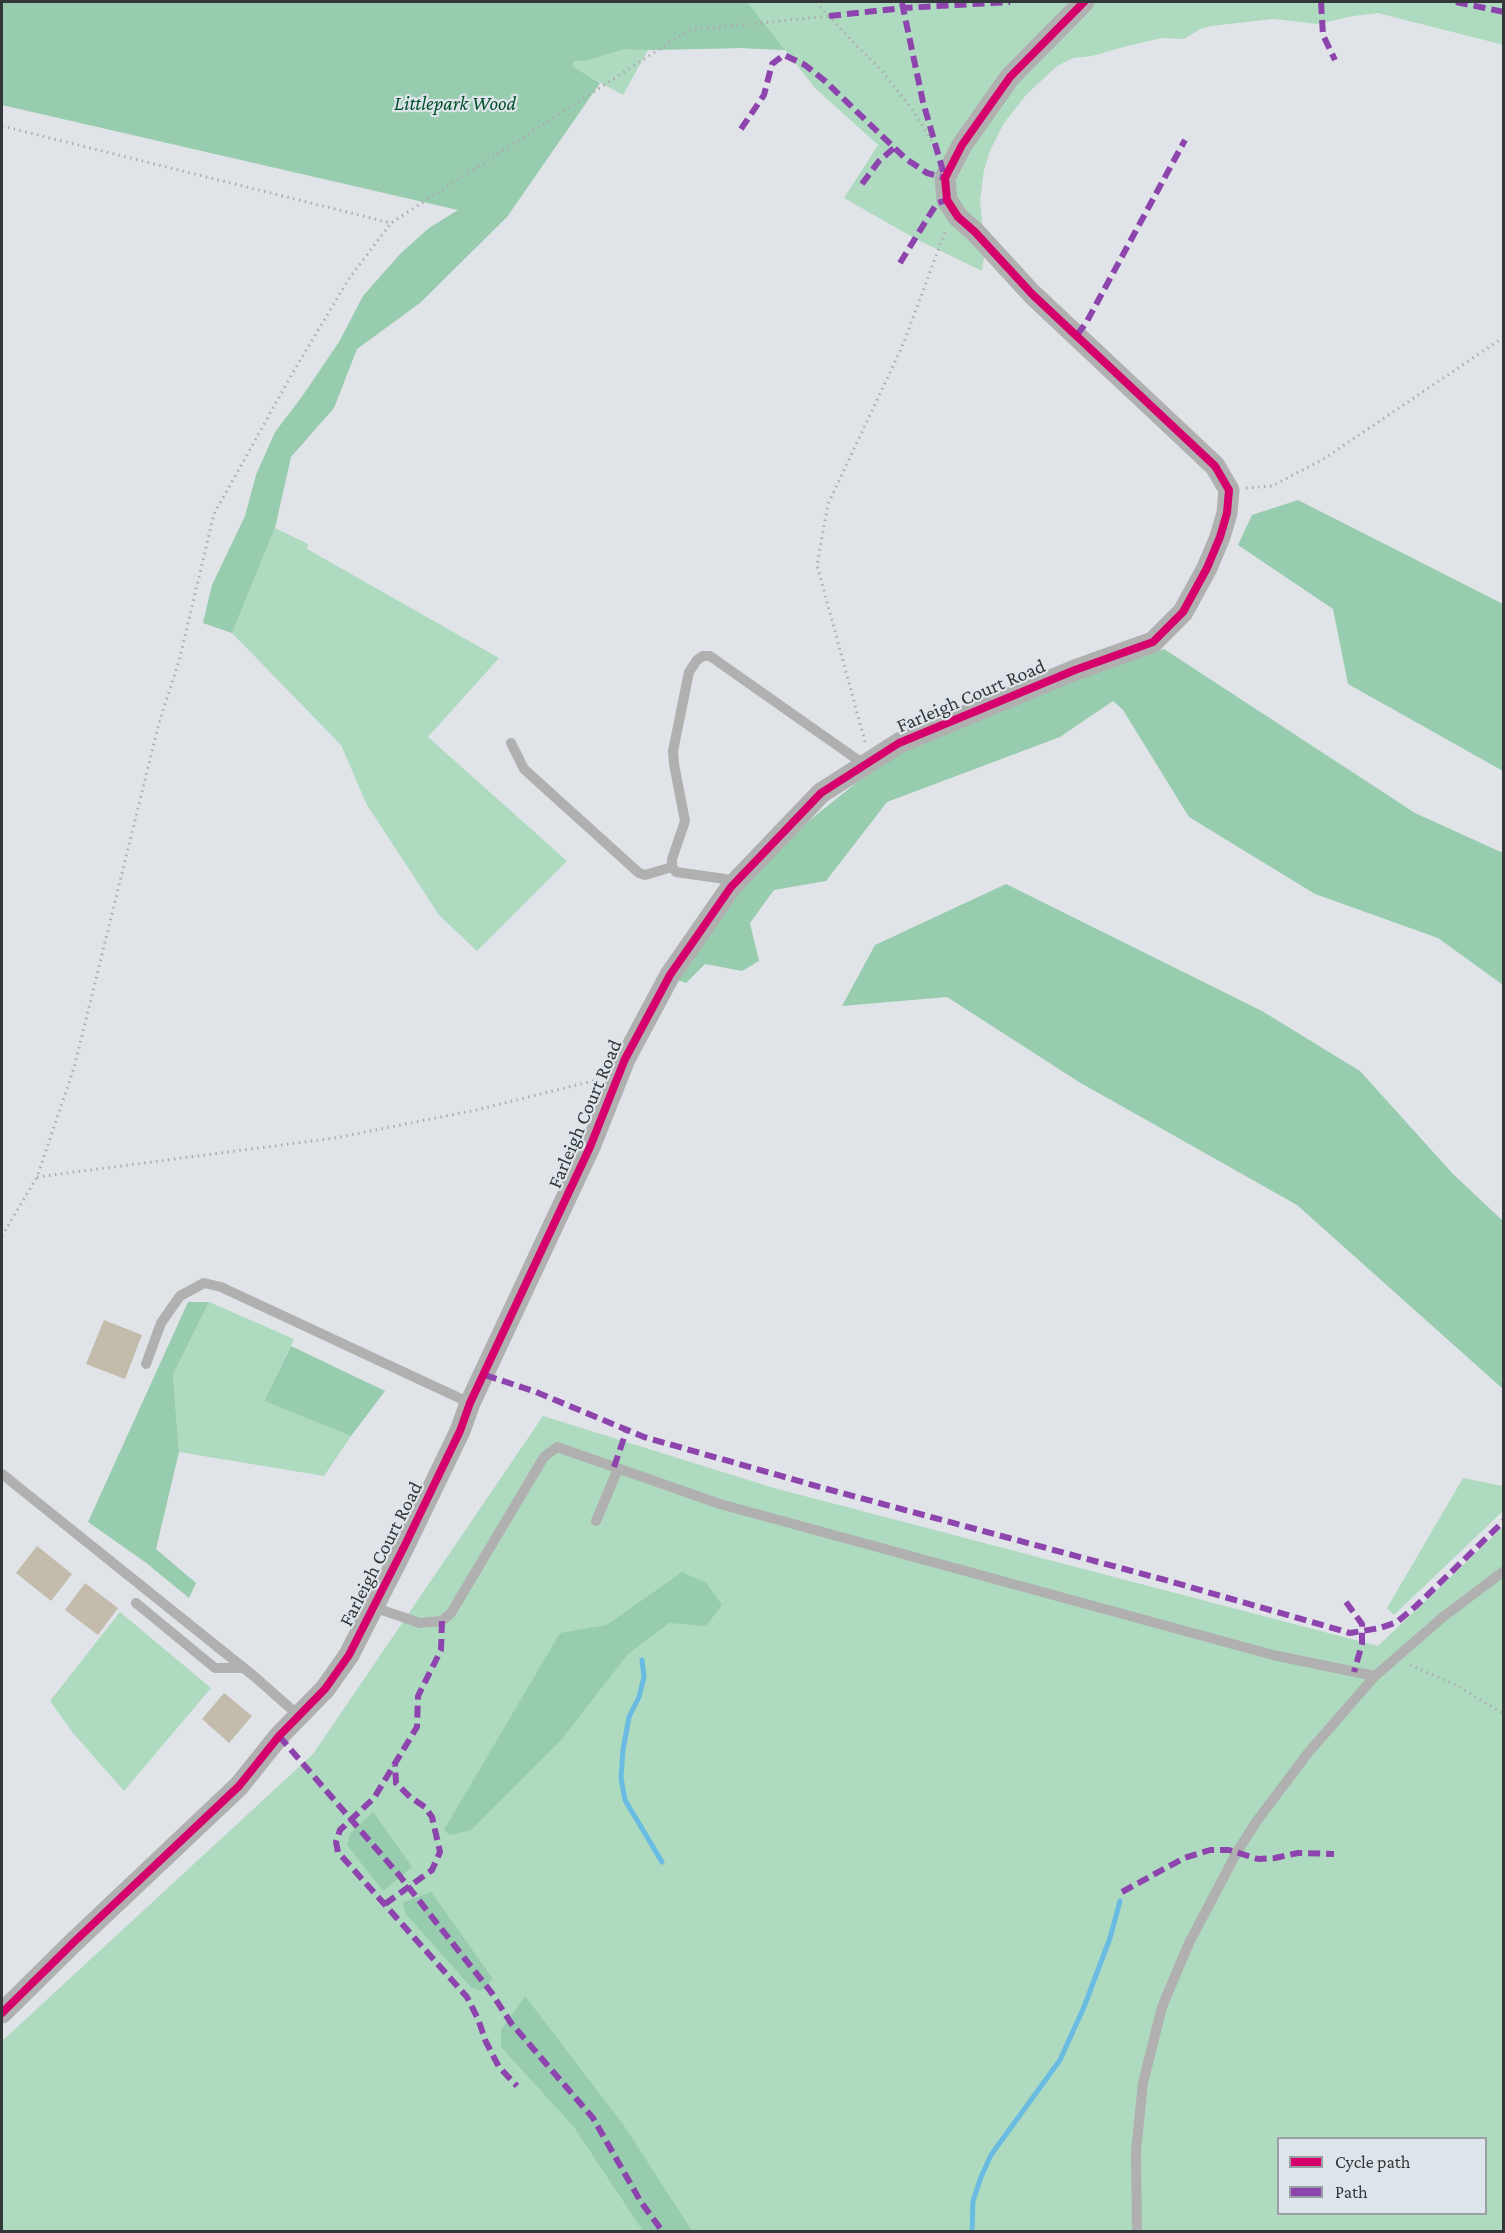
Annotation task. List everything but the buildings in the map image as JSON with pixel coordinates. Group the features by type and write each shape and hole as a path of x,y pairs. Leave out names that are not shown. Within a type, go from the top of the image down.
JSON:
{"street":[{"path":"1084,2 1010,77 962,145 945,178 947,200 953,210 1032,294 1215,466 1229,490"},
{"name":"Farleigh Court Road","path":"2,2013 239,1786 279,1736 325,1689 349,1655 450,1452 470,1403 586,1157 625,1059 670,975 736,882 822,793 899,743 1075,670 1153,642 1183,612 1208,568 1227,513 1229,490"}],"lane":[{"path":"736,882 676,872 672,867 672,859 685,820 673,751 689,672 697,660 703,656 710,656 868,763"},
{"path":"511,743 525,769 639,873 645,875 672,867"},
{"path":"146,1364 161,1323 180,1296 204,1283 221,1287 470,1403"},
{"path":"374,1607 420,1623 442,1621 451,1613 544,1457 557,1447 720,1504 1273,1655 1375,1676"},
{"path":"596,1521 618,1469"},
{"path":"2,1474 298,1715"},
{"path":"1137,2232 1136,2151 1143,2083 1162,2007 1189,1943 1237,1852 1308,1753 1375,1676 1443,1617 1503,1571"},
{"path":"136,1603 215,1668 243,1668"}],"path":[{"path":"816,2 882,70 914,112 936,148"},
{"path":"2,1236 37,1177 74,1068 159,723 179,661 214,514 292,374 348,280 391,223 689,30 829,16"},
{"path":"2,126 391,223"},
{"path":"868,763 817,566 828,504 902,347 953,210"},
{"path":"1229,490 1272,486 1322,460 1503,337"},
{"path":"37,1177 335,1138 476,1110 619,1074"},
{"path":"1395,1659 1456,1685 1503,1714"}],"green space":[{"name":"Littlepark Wood","path":"2,2 747,2 785,50 624,49 588,60 574,61 572,66 600,83 507,217 420,303 357,349 334,408 291,457 275,528 232,633 203,623 212,585 245,516 256,475 275,432 339,342 363,296 401,253 429,228 458,210 2,105"},
{"path":"530,2 1503,2 1504,45 1378,13 1318,24 1273,19 1211,26 1200,29 1184,39 1162,38 1092,56 1073,58 1057,66 1026,95 1004,123 990,151 984,170 980,200 986,242 982,271 916,239 844,198 878,145 815,88 785,50 741,48 648,50 623,95 571,66"},
{"path":"1298,500 1503,604 1503,771 1348,684 1333,609 1238,545 1252,515"},
{"path":"275,528 308,544 307,549 499,658 428,737 567,861 477,951 439,915 367,805 341,745 232,633"},
{"path":"1164,649 1415,813 1503,853 1503,985 1438,938 1315,894 1189,817 1123,710 1113,701 1060,737 887,802 826,881 774,890 750,923 759,961 742,971 705,964 686,983 675,979 733,898 790,836 856,783 914,744 1082,676"},
{"path":"1006,884 1262,1011 1360,1071 1453,1174 1503,1221 1503,1389 1297,1205 1079,1082 947,997 842,1006 875,945"},
{"path":"188,1302 209,1302 173,1375 179,1452 156,1549 196,1583 189,1598 145,1562 88,1522"},
{"path":"209,1302 294,1339 264,1401 351,1436 324,1476 179,1452 173,1375"},
{"path":"291,1346 385,1391 351,1436 264,1401"},
{"path":"543,1416 774,1488 1378,1646 1503,1527 1503,2231 2,2232 2,2041 313,1754"},
{"path":"1463,1478 1503,1486 1503,1511 1394,1615 1387,1608"},
{"path":"682,1572 706,1583 722,1605 706,1626 669,1623 628,1654 561,1740 471,1830 450,1835 444,1830 560,1633 607,1625"},
{"path":"120,1612 211,1688 124,1791 73,1733 50,1701"},
{"path":"373,1812 412,1867 383,1891 347,1845 350,1834"},
{"path":"431,1892 493,1979 480,1991 471,1987 406,1914 402,1903"},
{"path":"525,1996 625,2127 692,2231 643,2231 574,2127 501,2047 501,2030"}],"waterway":[{"path":"642,1660 644,1677 639,1697 629,1717 621,1778 625,1800 662,1862"},
{"path":"972,2232 973,2201 981,2177 991,2155 1060,2060 1084,2007 1110,1938 1120,1901"}],"marked path":[{"path":"829,16 903,8 1010,2"},
{"path":"1321,2 1323,35 1335,60"},
{"path":"1456,2 1504,12"},
{"path":"902,3 923,102 945,178"},
{"path":"741,129 764,95 772,64 784,55 805,65 825,81 906,159 927,173 945,178"},
{"path":"1077,335 1086,323 1185,140"},
{"path":"862,184 879,161 894,148"},
{"path":"900,263 937,203 947,200"},
{"path":"485,1375 536,1392 644,1437 1350,1633 1380,1628 1397,1622 1504,1521"},
{"path":"614,1467 627,1429"},
{"path":"1346,1602 1362,1624 1362,1644 1354,1672"},
{"path":"442,1621 441,1650 418,1696 417,1727 374,1798 340,1830 336,1842 338,1852 467,1997 499,2067 517,2086"},
{"path":"279,1736 399,1875 491,1992 511,2023 593,2118 641,2202 663,2232"},
{"path":"385,1904 432,1870 440,1852 432,1817 425,1807 410,1797 396,1783 395,1765"},
{"path":"1122,1892 1184,1858 1210,1850 1229,1850 1258,1859 1298,1853 1334,1854"}],"cycle path":[{"path":"2,2013 239,1786 279,1736 325,1689 349,1655 460,1431 470,1403 590,1147 625,1059 670,975 731,887 821,793 899,743 1075,670 1153,642 1183,612 1207,568 1227,513 1229,490 1215,466 1032,294 975,232 958,217 947,200 945,178 962,145 1010,77 1084,2"}]}
